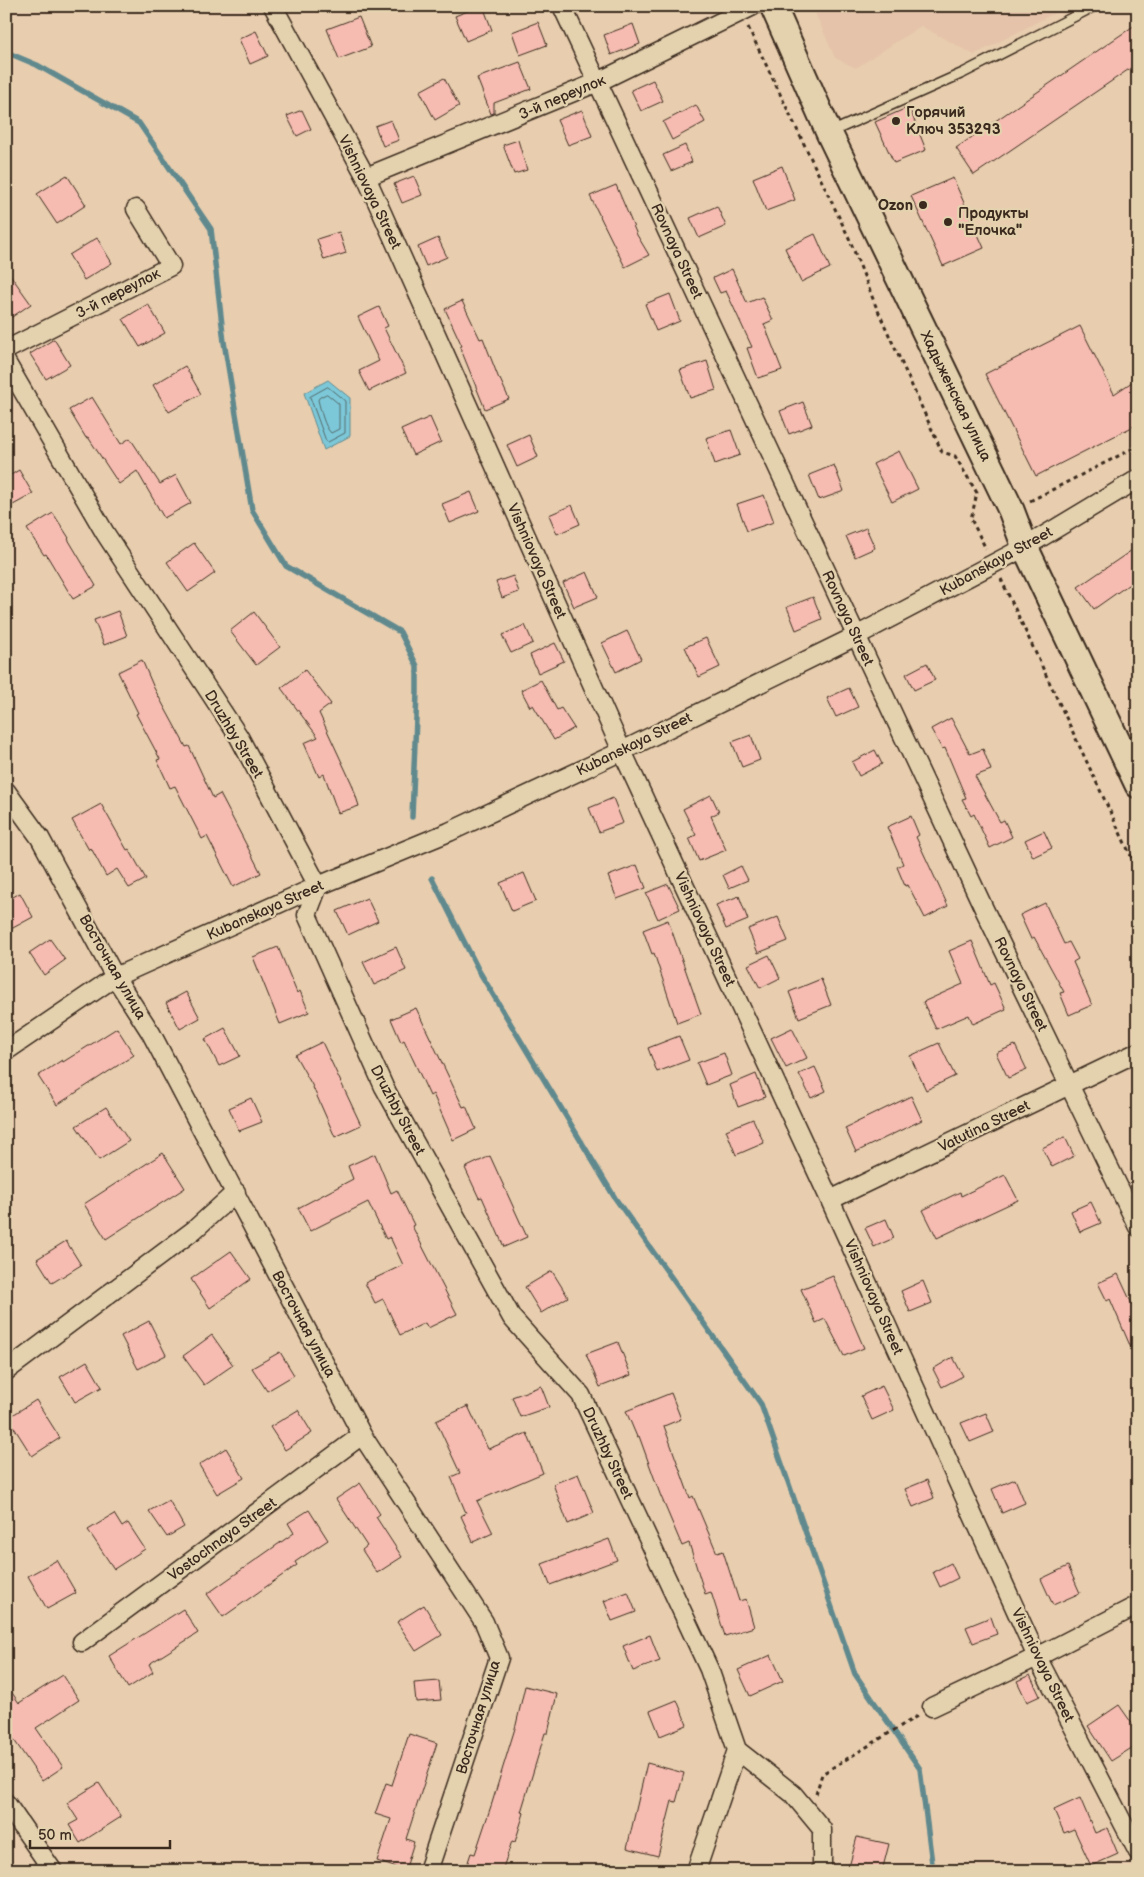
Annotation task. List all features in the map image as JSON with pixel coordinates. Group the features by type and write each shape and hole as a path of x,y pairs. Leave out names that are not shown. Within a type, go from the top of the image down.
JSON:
{"main road":[{"name":"Хадыженская улица","path":"773,6 829,133 1011,510 1026,547 1130,748 1138,786"}],"street":[{"name":"Vishniovaya Street","path":"273,6 366,177 622,751 830,1200 1038,1657 1138,1852"},
{"name":"Rovnaya Street","path":"562,6 856,636 1138,1227"},
{"name":"3-й переулок","path":"366,177 598,82 747,9"},
{"name":"3-й переулок","path":"6,350 171,266 136,208"},
{"name":"Druzhby Street","path":"6,362 105,533 239,737 318,886 307,915 384,1088 512,1318 581,1395 709,1669 737,1750"},
{"name":"Kubanskaya Street","path":"6,1051 115,977 318,886 449,832 622,751 856,636 1026,547 1138,479"},
{"name":"Восточная улица","path":"6,790 40,838 115,977 152,1034 362,1435 484,1622 499,1658 428,1871"},
{"name":"Vatutina Street","path":"830,1200 1138,1052"},
{"path":"6,1372 194,1230 236,1192"},
{"name":"Vostochnaya Street","path":"82,1642 362,1435"},
{"path":"932,1707 1038,1657 1138,1605"},
{"path":"696,1871 737,1750 794,1794 822,1829 822,1871"},
{"path":"6,1803 53,1871"}],"lane":[{"path":"829,133 964,73 1095,6"}],"path":[{"path":"747,9 849,238 875,304 942,452 955,456 977,493 971,519 994,563 1138,871"},
{"path":"1011,510 1138,446"},
{"path":"811,1815 822,1774 932,1707"}],"shaded area":[{"path":"812,6 1068,6 974,55 921,26 856,68 835,58"}],"water":[{"path":"328,380 350,398 350,436 324,450 304,393"}],"building":[{"path":"483,6 492,30 466,41 455,16"},
{"path":"359,17 371,47 339,59 327,29"},
{"path":"538,22 547,45 520,55 512,32"},
{"path":"1138,23 1138,63 974,175 956,148"},
{"path":"633,24 640,44 611,55 604,35"},
{"path":"256,31 268,56 250,64 239,39"},
{"path":"520,62 531,89 494,103 494,113 491,114 477,78"},
{"path":"444,78 459,106 435,120 420,91"},
{"path":"653,80 663,101 641,111 631,90"},
{"path":"696,105 705,122 672,140 663,122"},
{"path":"909,107 926,150 894,163 875,122"},
{"path":"302,110 311,129 297,136 287,116"},
{"path":"582,110 592,136 568,145 557,120"},
{"path":"391,120 399,140 383,146 375,126"},
{"path":"518,140 527,170 514,174 503,145"},
{"path":"685,145 692,162 671,171 663,155"},
{"path":"782,166 795,200 766,211 753,178"},
{"path":"67,175 86,205 57,224 37,194"},
{"path":"414,176 422,195 402,203 394,184"},
{"name":"Продукты \"Елочка\"","path":"953,178 984,248 943,266 911,196"},
{"path":"616,185 637,235 649,255 625,267 590,196"},
{"path":"717,206 726,226 699,238 690,218"},
{"path":"339,232 346,253 324,260 317,239"},
{"path":"815,234 830,268 801,282 785,248"},
{"path":"97,238 112,263 84,280 69,255"},
{"path":"438,238 447,257 426,266 418,247"},
{"path":"6,269 31,304 6,321"},
{"path":"732,269 747,303 762,297 773,320 764,324 782,370 758,378 747,348 752,347 726,291 720,293 713,278"},
{"path":"670,294 680,321 656,331 645,304"},
{"path":"462,301 480,339 483,338 509,399 485,409 460,347 462,346 445,309"},
{"path":"148,304 165,333 140,347 123,319"},
{"path":"379,307 388,326 384,328 406,373 369,391 359,371 379,361 358,317"},
{"path":"1080,326 1114,394 1138,378 1138,424 1036,476 985,374"},
{"path":"54,339 70,365 46,379 30,354"},
{"path":"707,361 716,390 690,398 680,370"},
{"path":"185,366 201,394 169,412 153,385"},
{"path":"92,397 121,444 130,438 160,484 176,475 191,503 164,518 137,471 119,484 88,437 86,438 69,410"},
{"path":"803,402 812,425 789,434 780,411"},
{"path":"430,417 441,442 413,455 401,430"},
{"path":"731,430 740,455 715,464 706,438"},
{"path":"529,435 538,457 517,467 507,445"},
{"path":"899,451 918,489 892,502 873,464"},
{"path":"834,465 844,491 819,500 809,475"},
{"path":"19,470 33,494 13,505 6,494 6,478"},
{"path":"471,492 479,511 450,523 442,504"},
{"path":"764,495 774,522 747,531 737,504"},
{"path":"572,505 580,524 557,534 549,515"},
{"path":"53,513 96,586 73,599 46,554 44,555 27,529"},
{"path":"866,528 875,548 855,557 846,536"},
{"path":"194,543 215,573 188,592 167,562"},
{"path":"1138,546 1138,578 1094,609 1078,587"},
{"path":"587,572 598,597 574,607 563,583"},
{"path":"513,576 519,592 502,598 496,582"},
{"path":"813,597 822,619 796,630 787,607"},
{"path":"118,611 127,636 104,645 94,620"},
{"path":"254,612 280,647 256,665 230,631"},
{"path":"525,625 533,643 511,653 502,635"},
{"path":"627,631 641,659 616,672 602,643"},
{"path":"706,638 720,667 699,677 685,647"},
{"path":"555,643 564,661 538,673 530,655"},
{"path":"142,660 154,688 186,747 189,746 213,798 220,794 261,873 233,887 207,836 202,839 175,786 170,788 157,760 160,759 136,714 138,713 118,672"},
{"path":"927,663 935,680 914,690 906,674"},
{"path":"305,670 331,704 319,713 352,784 359,806 338,813 324,774 319,777 304,743 318,737 281,688"},
{"path":"541,680 557,710 561,708 574,728 554,740 533,705 530,707 521,690"},
{"path":"849,688 858,707 836,717 827,698"},
{"path":"951,718 970,754 983,749 991,770 975,776 1000,822 1004,820 1012,837 990,848 974,814 971,816 962,799 966,798 945,748 942,749 931,729"},
{"path":"751,735 760,760 742,767 732,742"},
{"path":"875,750 882,764 859,776 852,762"},
{"path":"711,795 719,812 711,816 726,850 699,861 689,838 696,835 683,809"},
{"path":"613,798 623,823 599,832 589,808"},
{"path":"101,804 146,879 129,888 117,869 106,876 91,848 89,850 72,820"},
{"path":"911,816 919,835 916,837 948,906 925,918 908,885 905,886 897,867 903,864 887,827"},
{"path":"1044,831 1052,848 1033,857 1025,840"},
{"path":"637,865 646,888 617,899 608,876"},
{"path":"741,866 748,880 729,888 723,875"},
{"path":"524,873 536,901 512,911 500,883"},
{"path":"668,884 680,909 658,919 646,893"},
{"path":"20,893 33,917 11,929 6,920 6,901"},
{"path":"739,896 748,920 726,929 716,905"},
{"path":"367,898 378,921 348,935 337,911"},
{"path":"1045,903 1064,944 1069,942 1078,959 1073,962 1092,1005 1069,1015 1060,993 1064,992 1034,937 1031,939 1020,915"},
{"path":"778,917 788,941 758,953 748,929"},
{"path":"668,920 701,1014 677,1023 654,953 652,954 643,930"},
{"path":"50,939 65,960 44,975 29,953"},
{"path":"972,941 990,985 994,983 1006,1009 973,1024 969,1015 936,1029 923,1002 963,984 949,951"},
{"path":"278,947 297,993 300,991 309,1012 280,1024 253,957"},
{"path":"396,947 406,970 374,985 363,962"},
{"path":"769,955 780,978 760,988 748,965"},
{"path":"821,979 831,1005 799,1018 789,992"},
{"path":"186,992 200,1018 180,1029 166,1003"},
{"path":"416,1008 463,1107 466,1106 476,1129 453,1140 433,1094 430,1096 404,1040 401,1042 391,1019"},
{"path":"117,1028 134,1055 57,1105 38,1076"},
{"path":"225,1028 240,1056 219,1066 205,1039"},
{"path":"792,1028 807,1058 786,1068 771,1038"},
{"path":"679,1036 689,1060 657,1072 648,1048"},
{"path":"322,1042 361,1125 335,1137 312,1085 295,1055"},
{"path":"939,1043 955,1076 926,1090 910,1056"},
{"path":"1015,1045 1027,1070 1008,1078 996,1053"},
{"path":"724,1053 732,1075 706,1085 697,1063"},
{"path":"815,1067 826,1091 811,1098 799,1074"},
{"path":"756,1074 765,1097 738,1107 730,1085"},
{"path":"911,1096 922,1120 856,1152 845,1128"},
{"path":"251,1098 262,1122 239,1131 229,1108"},
{"path":"106,1107 129,1141 99,1160 76,1126"},
{"path":"753,1119 764,1143 736,1155 726,1130"},
{"path":"1065,1137 1074,1156 1052,1167 1042,1148"},
{"path":"163,1153 185,1188 106,1239 84,1204"},
{"path":"375,1154 391,1193 397,1190 414,1225 412,1226 457,1314 428,1328 425,1323 400,1335 383,1299 375,1303 365,1283 403,1265 390,1237 386,1239 368,1202 310,1231 298,1208 353,1179 348,1166"},
{"path":"490,1156 527,1237 504,1247 482,1197 479,1198 465,1168"},
{"path":"1005,1175 1018,1200 937,1238 923,1210 960,1192 961,1196"},
{"path":"1091,1202 1101,1223 1080,1232 1071,1211"},
{"path":"886,1219 894,1238 874,1247 865,1228"},
{"path":"66,1241 81,1265 52,1283 37,1259"},
{"path":"231,1251 251,1279 210,1308 191,1279"},
{"path":"552,1271 568,1297 541,1313 525,1287"},
{"path":"1118,1274 1138,1317 1138,1364 1110,1299 1107,1301 1098,1283"},
{"path":"833,1276 864,1348 844,1356 825,1319 816,1323 801,1289"},
{"path":"923,1281 932,1303 910,1312 901,1291"},
{"path":"149,1321 166,1355 138,1369 121,1336"},
{"path":"212,1335 233,1365 204,1385 183,1356"},
{"path":"618,1342 631,1375 600,1387 586,1354"},
{"path":"280,1352 294,1375 267,1391 252,1368"},
{"path":"953,1357 963,1376 942,1387 933,1369"},
{"path":"87,1361 102,1387 75,1402 60,1377"},
{"path":"541,1386 549,1407 520,1417 512,1397"},
{"path":"882,1386 894,1410 872,1420 861,1396"},
{"path":"671,1393 681,1419 664,1426 690,1498 693,1496 717,1553 723,1551 739,1601 746,1599 754,1627 725,1636 711,1592 705,1594 689,1543 682,1546 660,1494 639,1436 637,1437 626,1411"},
{"path":"36,1400 60,1438 32,1456 8,1418"},
{"path":"468,1406 488,1449 527,1433 543,1473 477,1501 493,1533 473,1542 461,1516 466,1513 451,1477 460,1473 436,1421"},
{"path":"298,1410 312,1433 285,1450 270,1427"},
{"path":"986,1413 994,1432 970,1442 961,1423"},
{"path":"226,1448 244,1478 217,1494 199,1465"},
{"path":"578,1474 594,1513 568,1524 553,1484"},
{"path":"1015,1479 1025,1503 1002,1513 992,1489"},
{"path":"927,1480 934,1498 913,1507 905,1489"},
{"path":"360,1483 380,1514 376,1517 402,1557 377,1573 362,1550 367,1546 336,1499"},
{"path":"169,1500 184,1527 167,1537 149,1511"},
{"path":"309,1510 328,1540 295,1562 297,1565 223,1617 207,1594 294,1533 288,1523"},
{"path":"114,1514 122,1527 128,1523 145,1549 114,1569 88,1530"},
{"path":"609,1539 617,1560 550,1585 542,1564"},
{"path":"57,1560 76,1593 47,1609 28,1576"},
{"path":"951,1563 958,1578 940,1587 933,1572"},
{"path":"1068,1566 1080,1593 1053,1605 1041,1579"},
{"path":"628,1592 636,1612 612,1621 604,1601"},
{"path":"424,1605 442,1635 416,1651 397,1622"},
{"path":"183,1609 198,1633 149,1664 153,1672 128,1688 109,1656"},
{"path":"991,1617 997,1634 973,1643 966,1627"},
{"path":"650,1635 660,1661 633,1671 623,1646"},
{"path":"771,1655 783,1681 750,1696 738,1670"},
{"path":"63,1675 79,1700 36,1728 63,1767 42,1781 12,1737 6,1740 6,1684 19,1703"},
{"path":"1030,1675 1040,1696 1027,1702 1017,1681"},
{"path":"439,1681 441,1700 416,1702 414,1683"},
{"path":"525,1686 557,1694 548,1733 545,1733 521,1812 524,1813 515,1842 512,1841 502,1871 465,1871 471,1853 475,1854 492,1803 516,1725"},
{"path":"677,1700 687,1725 660,1736 650,1711"},
{"path":"1119,1705 1138,1732 1138,1744 1111,1761 1088,1726"},
{"path":"409,1734 437,1743 406,1839 414,1842 405,1871 377,1861 391,1819 375,1814 386,1783 392,1785"},
{"path":"647,1763 684,1773 676,1802 672,1801 658,1856 627,1848"},
{"path":"99,1783 121,1817 80,1843 69,1825 78,1820 67,1803"},
{"path":"1080,1798 1095,1833 1107,1828 1118,1854 1091,1866 1074,1829 1064,1833 1054,1810"},
{"path":"857,1837 889,1844 882,1871 848,1871"}],"waterway":[{"path":"6,52 37,65 139,123 211,229 224,342 252,510 286,566 400,632 417,666 412,817"},
{"path":"432,878 479,971 615,1198 761,1404 855,1674 920,1769 933,1871"}],"place":[{"name":"Горячий Ключ 353293","path":"896,121"},
{"name":"Ozon","path":"923,205"},
{"name":"Продукты \"Елочка\"","path":"948,222"}]}
